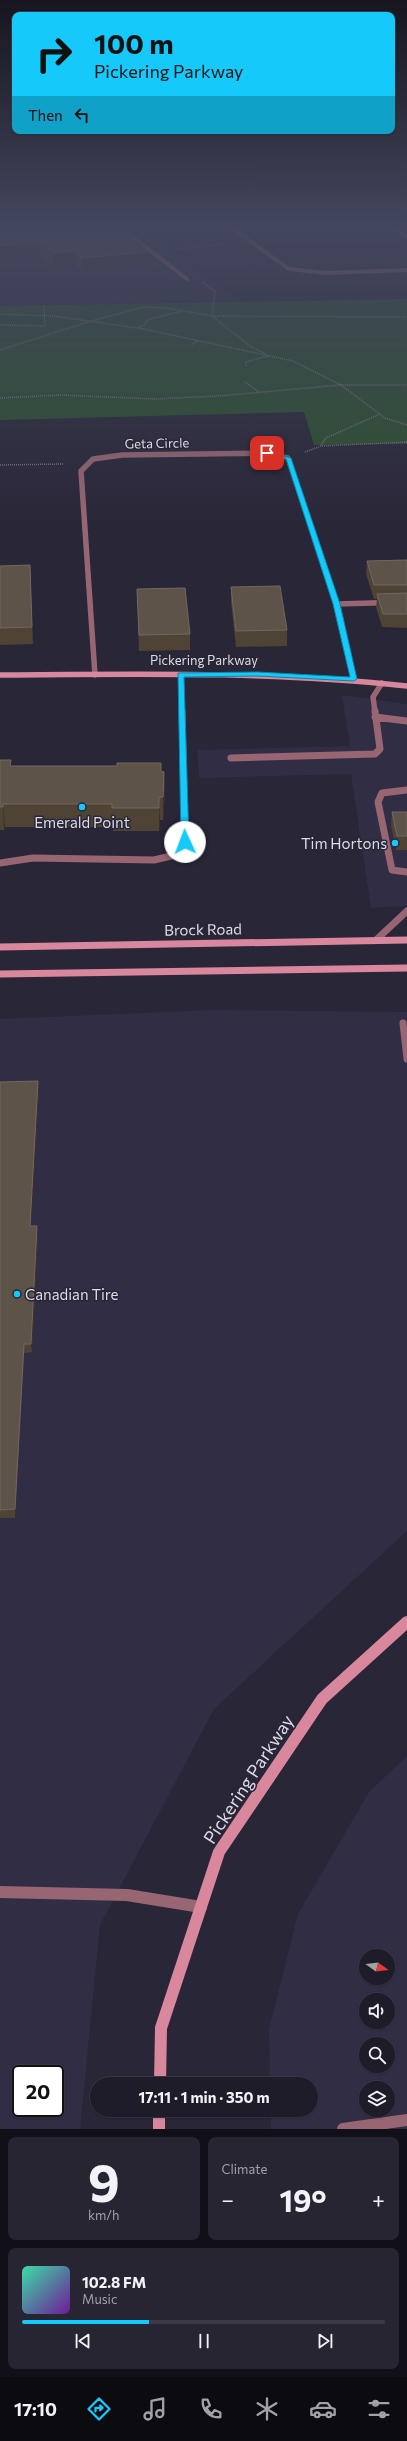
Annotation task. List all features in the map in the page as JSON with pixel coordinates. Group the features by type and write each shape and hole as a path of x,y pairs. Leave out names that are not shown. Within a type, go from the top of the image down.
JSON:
{"street":[{"name":"Geta Circle","path":"95,675 81,470 93,459 122,455 267,453 288,458"},
{"path":"288,458 336,604 354,679"},
{"path":"336,604 407,602"},
{"name":"Pickering Parkway","path":"0,675 258,674 354,679 407,686"},
{"path":"0,863 33,858 154,860 172,856 185,842 180,675"},
{"path":"231,758 375,754 380,749 373,697 382,683"},
{"path":"375,717 407,720"},
{"path":"407,790 382,792 378,802 392,870 407,872"},
{"path":"376,940 407,911"},
{"name":"Brock Road","path":"0,947 407,940"},
{"path":"0,974 407,968"},
{"path":"403,1023 407,1054"},
{"name":"Pickering Parkway","path":"160,2077 161,2028 219,1852 322,1699 407,1622"},
{"path":"0,1892 127,1895 202,1907"},
{"path":"159,2117 159,2129"},
{"path":"342,2129 407,2120"}],"path":[{"path":"0,350 71,327"},
{"path":"133,327 294,361 341,385 380,414 407,425"},
{"path":"226,327 250,346 269,356"},
{"path":"192,344 198,341"},
{"path":"221,350 226,347"},
{"path":"246,366 246,362 269,356"},
{"path":"245,382 259,392"},
{"path":"0,398 60,395 154,399 341,385 407,385"},
{"path":"321,446 326,438 380,414"},
{"path":"288,458 321,446 407,442"},
{"path":"0,465 63,464"}],"shaded area":[{"path":"342,695 407,704 407,906 371,908 351,774 199,778 197,750 350,746"},
{"path":"212,1010 407,1012 407,1531 214,1709 100,1925 80,2129 0,2129 0,1019"},
{"path":"407,1756 407,2129 271,2129 271,2117 318,2117 318,2077 270,2077 269,2029 298,1914 369,1792"}],"green space":[{"path":"0,327 407,327 407,444 314,445 304,412 0,420"}],"building":[{"path":"407,560 407,585 374,585 367,561"},
{"path":"30,565 32,627 0,628 0,566"},
{"path":"280,586 287,630 236,631 231,587"},
{"path":"185,588 190,634 139,635 137,589"},
{"path":"407,593 407,614 383,614 377,594"},
{"path":"0,760 11,760 10,766 117,766 117,763 161,763 161,771 164,772 163,797 159,797 159,808 112,808 112,804 3,804 3,807 0,807"},
{"path":"392,812 407,812 407,836 397,836"},
{"name":"Canadian Tire","path":"38,1081 30,1226 37,1226 31,1344 24,1344 15,1509 0,1510 0,1082"}],"place":[{"name":"Emerald Point","path":"82,807"},
{"name":"Tim Hortons","path":"395,843"},
{"name":"Canadian Tire","path":"17,1294"}],"route":[{"path":"185,842 180,675 258,674 354,679 336,604 288,458 267,453"}]}
